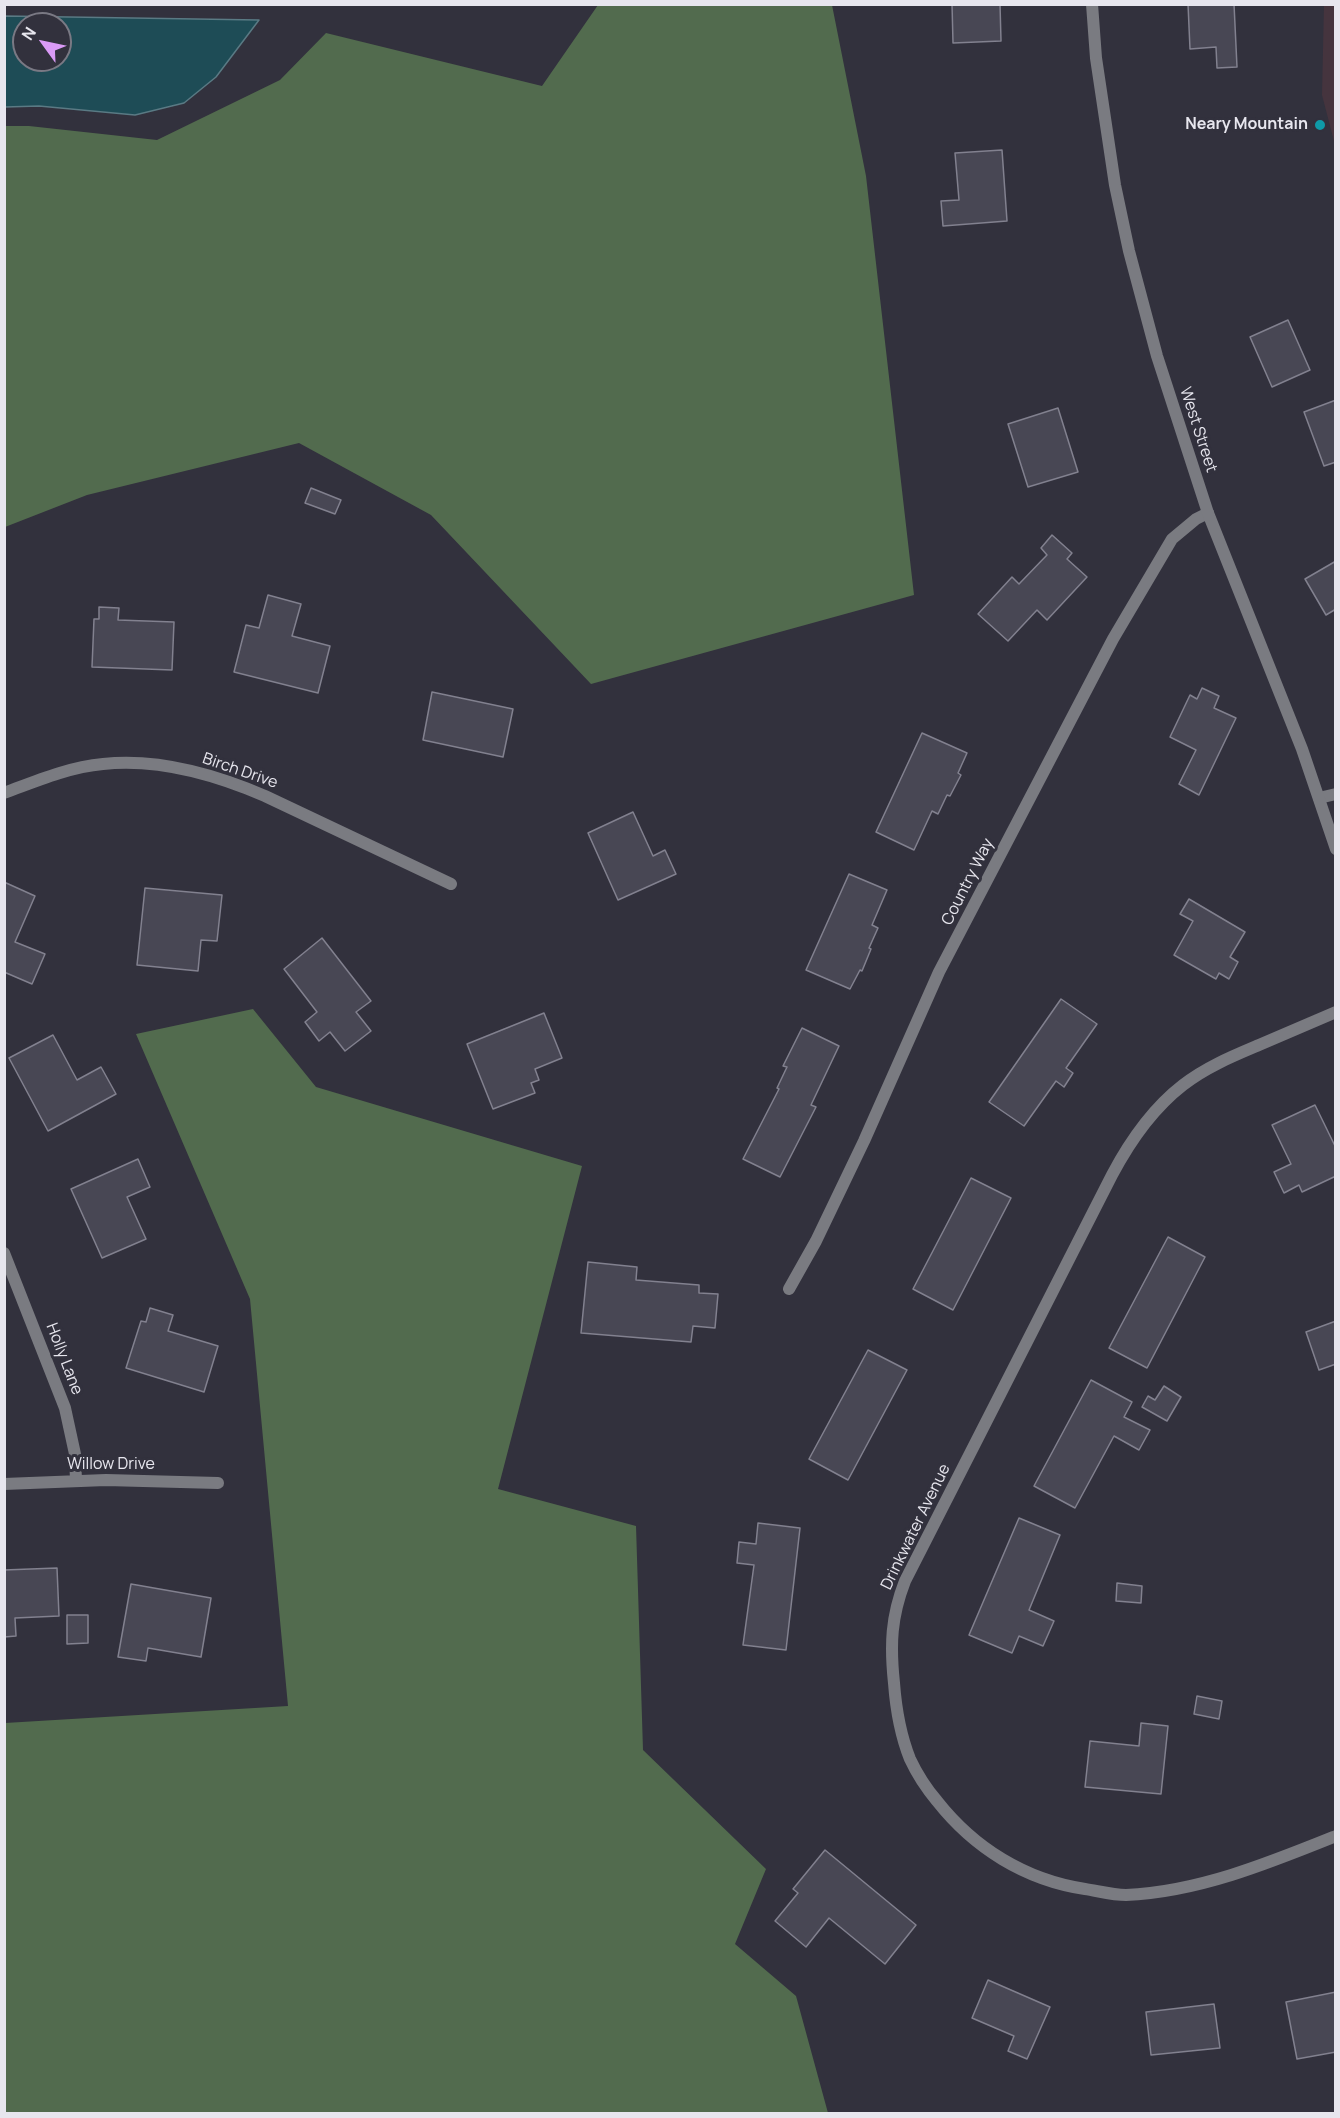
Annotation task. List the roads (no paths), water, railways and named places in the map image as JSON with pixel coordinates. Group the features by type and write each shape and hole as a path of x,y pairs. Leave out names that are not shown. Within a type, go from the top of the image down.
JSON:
{"street":[{"name":"West Street","path":"1092,4 1115,185 1156,356 1209,513 1302,749 1335,849"},
{"name":"Country Way","path":"789,1289 816,1241 864,1141 939,972 1113,639 1172,539 1196,519 1209,513"},
{"name":"Birch Drive","path":"4,793 50,776 101,764 128,763 184,770 212,776 265,796 451,884"},
{"path":"1319,798 1335,794"},
{"name":"Drinkwater Avenue","path":"1335,1012 1201,1073 1183,1085 1166,1101 1135,1136 1112,1175 915,1560 898,1599 890,1643 897,1714 911,1760 922,1782 953,1822 972,1839 992,1854 1033,1876 1076,1888 1124,1895 1179,1888 1257,1867 1335,1836"},
{"name":"Holly Lane","path":"4,1253 65,1408 73,1443 76,1481"},
{"name":"Willow Drive","path":"4,1484 139,1480 218,1483"}],"water":[{"path":"5,16 12,16 12,72 72,72 72,17 259,20 216,77 184,103 135,115 39,106 5,107"}],"place":[{"name":"Neary Mountain","path":"1320,125"}]}
